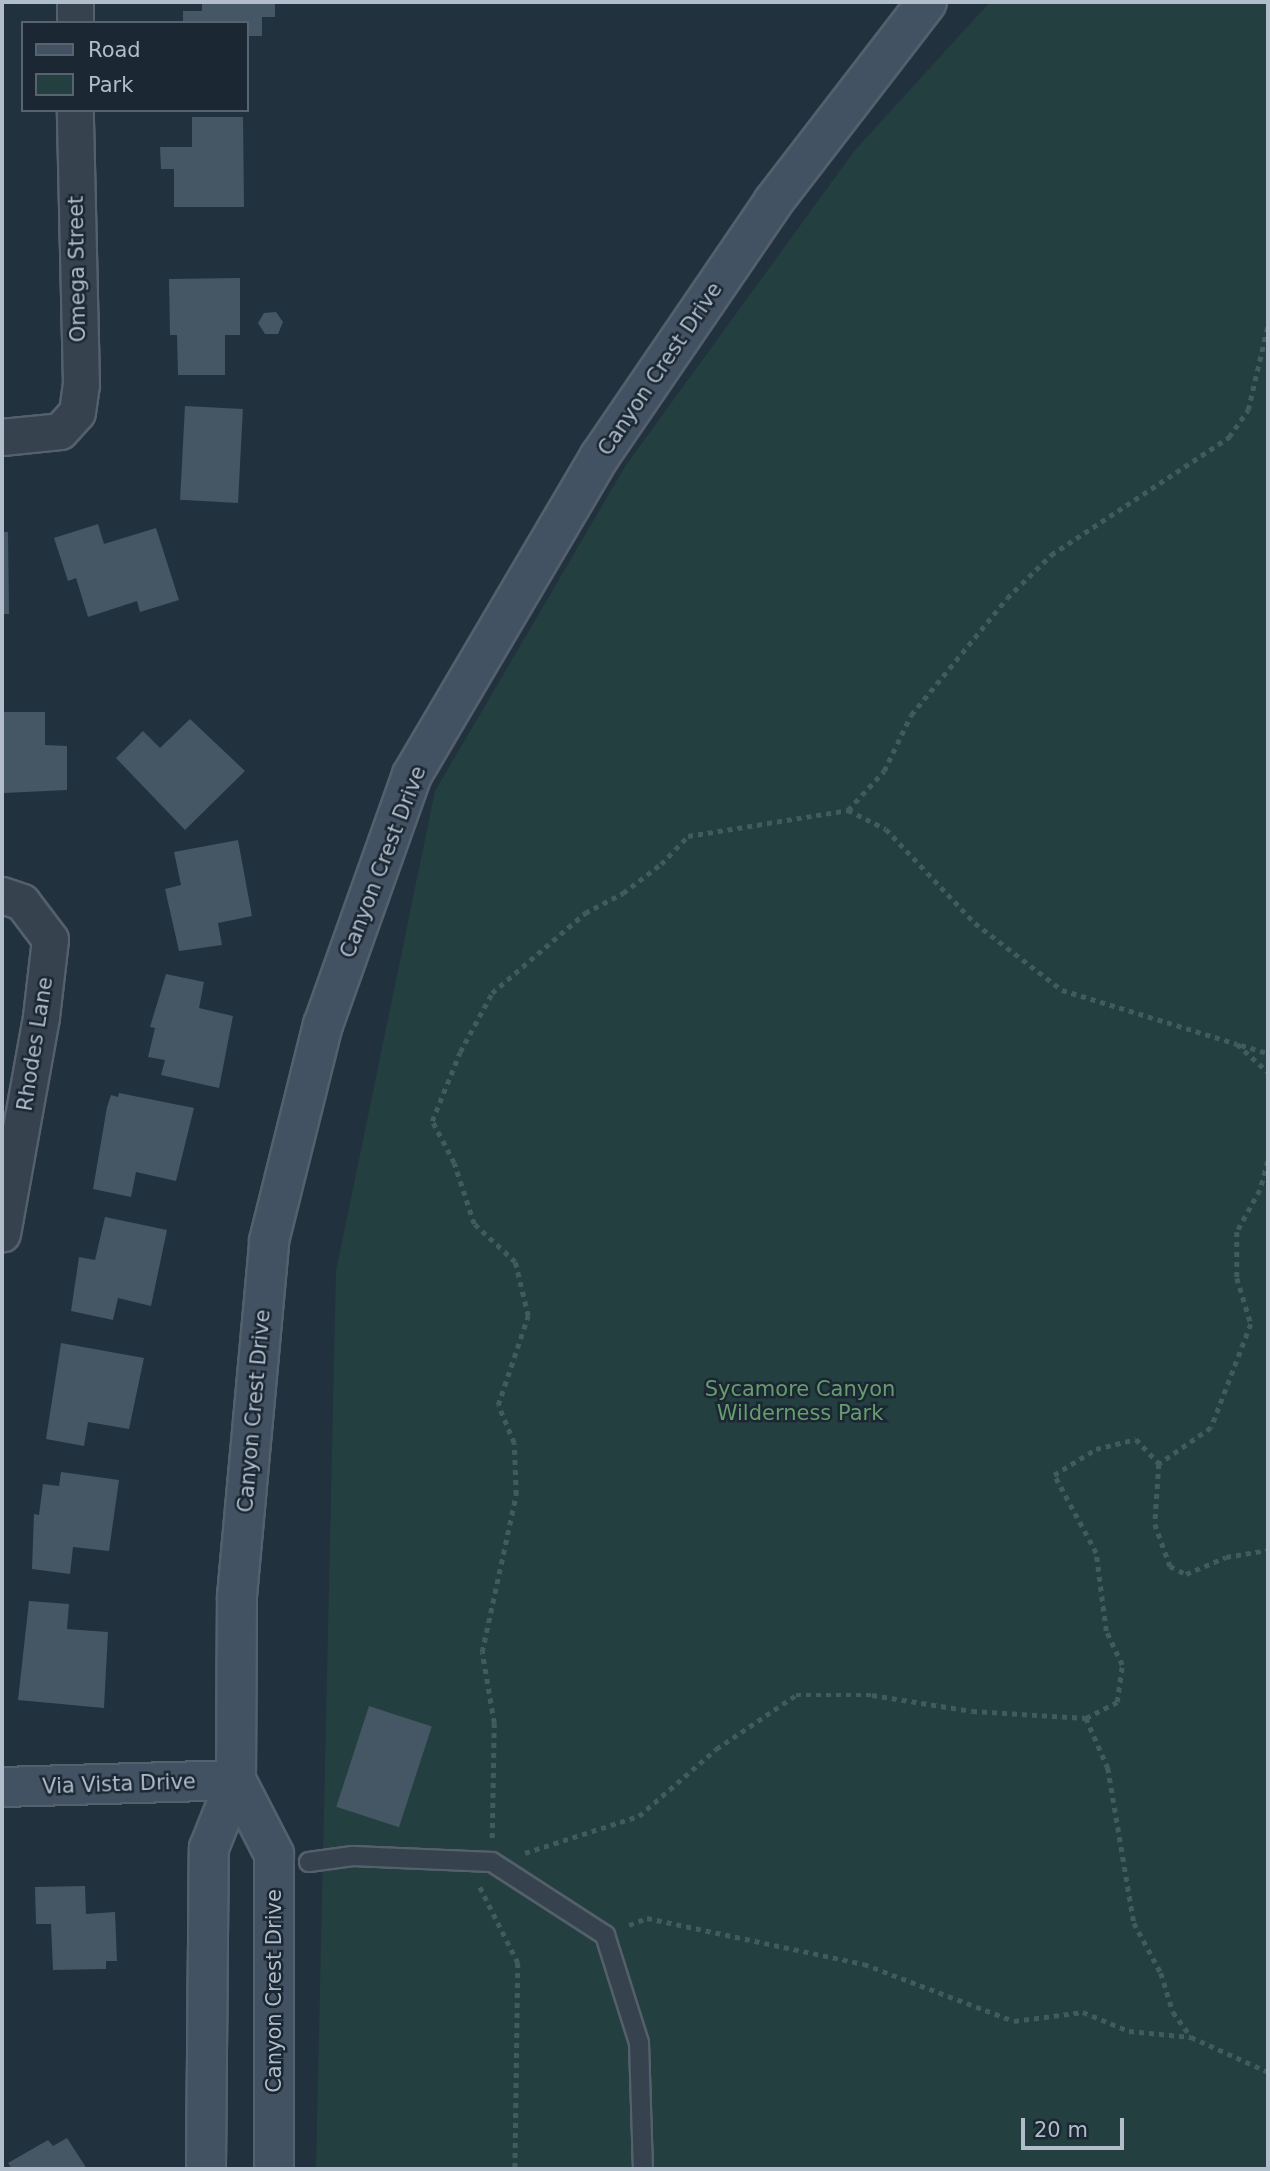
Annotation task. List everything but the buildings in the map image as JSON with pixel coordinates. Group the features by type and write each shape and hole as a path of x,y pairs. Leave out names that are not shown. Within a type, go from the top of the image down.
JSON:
{"main road":[{"name":"Canyon Crest Drive","path":"206,2169 209,1847 236,1780 237,1596 269,1241 323,1025 412,775 600,456 773,202 927,2"},
{"name":"Canyon Crest Drive","path":"236,1780 274,1854 274,2169"},
{"name":"Via Vista Drive","path":"2,1787 236,1780"}],"street":[{"path":"75,2 75,21"},
{"name":"Omega Street","path":"2,437 44,436 69,426 77,412 80,384 75,112"},
{"name":"Rhodes Lane","path":"2,1234 41,1017 50,939 12,899"}],"lane":[{"path":"309,1862 353,1856 492,1862 605,1935 639,2043 643,2169"}],"path":[{"path":"848,810 884,771 911,715 1025,581 1051,555 1229,437 1248,411 1268,325"},
{"path":"1268,1053 1062,989 975,923 886,829 848,810 688,836 623,893 585,913 492,993 460,1052 432,1121 454,1163 474,1224 515,1262 528,1316 498,1405 514,1443 516,1495 482,1652 494,1723 492,1862 566,1843 639,1816 716,1749 796,1695 872,1695 972,1712 1086,1718 1116,1702 1122,1665 1106,1631 1096,1553 1054,1475 1096,1449 1136,1439 1159,1464 1155,1524 1170,1566 1186,1574 1226,1557 1268,1550"},
{"path":"1237,1044 1268,1072"},
{"path":"1159,1464 1211,1428 1251,1324 1237,1278 1237,1232 1260,1190 1268,1161"},
{"path":"1086,1718 1108,1768 1134,1923 1161,1973 1174,2012 1191,2037"},
{"path":"468,1861 518,1963 515,2169"},
{"path":"605,1935 647,1918 864,1964 1014,2021 1083,2012 1129,2031 1191,2037 1268,2072"}],"green space":[{"name":"Sycamore Canyon Wilderness Park","path":"990,2 1268,2 1268,2169 316,2169 336,1271 435,791 626,465 855,150"}]}
